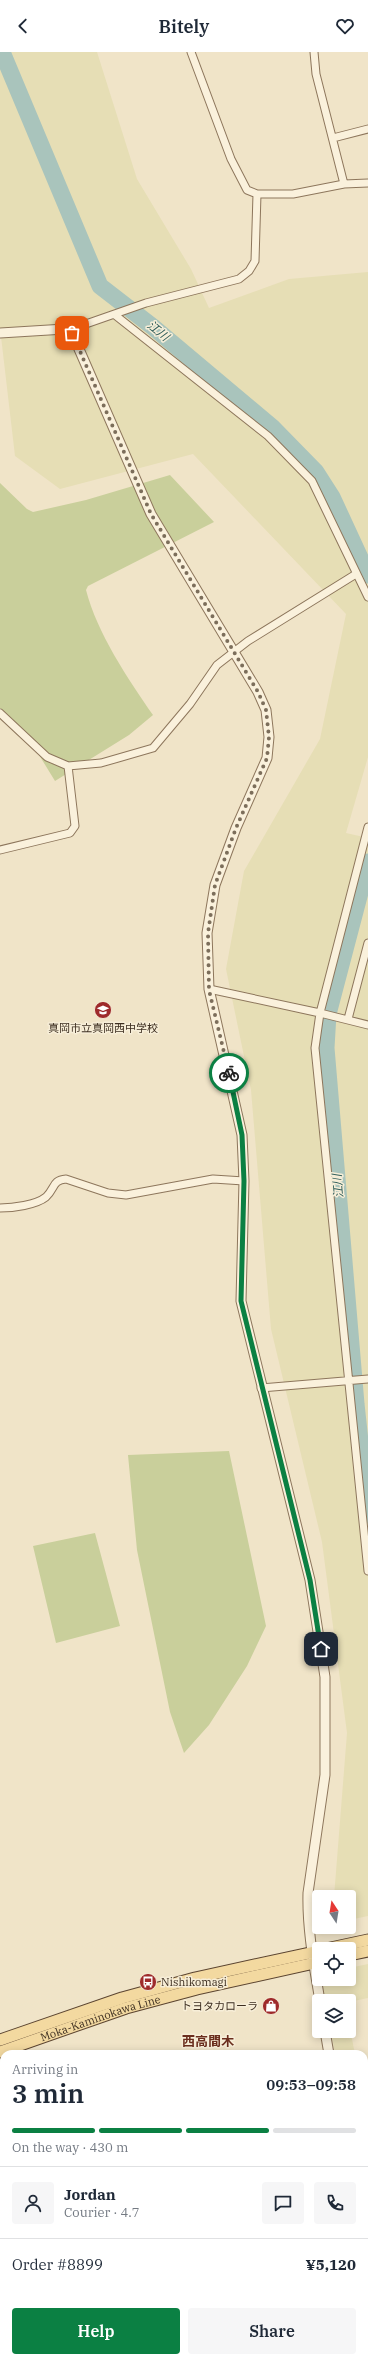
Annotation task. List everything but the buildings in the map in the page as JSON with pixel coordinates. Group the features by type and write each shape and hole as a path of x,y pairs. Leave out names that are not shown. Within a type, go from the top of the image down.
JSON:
{"main road":[{"path":"356,1943 368,1940"},
{"path":"356,1954 368,1951"},
{"name":"Moka-Kaminokawa Line","path":"0,2040 122,1998 195,1978 312,1958"},
{"name":"Moka-Kaminokawa Line","path":"6,2050 126,2008 312,1958"}],"street":[{"path":"191,52 231,160 247,190 257,194 308,192 344,184 368,183"},
{"path":"314,52 316,74 344,184"},
{"path":"333,138 368,129"},
{"path":"72,333 83,325 143,304 239,279 249,271 255,261 257,194"},
{"path":"115,315 268,436 312,481 368,597"},
{"path":"0,333 65,329 72,333 151,514 235,652 258,692 266,710 269,737 267,758 236,828 215,885 208,933 209,990 242,1135 244,1181 241,1301 261,1388 310,1580 325,1677 325,1775 308,1893 314,1942"},
{"path":"0,713 47,757 68,766 101,763 152,748 190,704 217,665 356,574"},
{"path":"0,850 70,833 75,826 68,766"},
{"path":"368,827 320,1012 314,1048 350,1381 368,1571"},
{"path":"348,1019 368,943"},
{"path":"209,990 320,1012 368,1025"},
{"path":"0,1208 40,1201 48,1196 55,1182 59,1179 66,1179 108,1193 126,1195 212,1179 244,1181"},
{"path":"261,1388 368,1379"},
{"path":"326,2038 328,2050"}],"shaded area":[{"path":"0,52 97,52 137,179 191,269 209,308 289,279 368,272 368,757 346,833 368,838 368,1916 356,1919 356,1890 335,1890 347,1733 322,1542 271,1329 251,1090 226,969 244,871 320,739 346,614 193,454 60,489 15,456 0,328"},
{"path":"368,1964 368,1998 356,2001 356,1994 324,1994 322,1986 356,1986 356,1967"},
{"path":"332,2038 352,2038 354,2050 334,2050"}],"green space":[{"path":"170,475 214,522 88,586 86,590 105,639 153,715 129,735 55,781 36,750 0,708 0,483 27,509 33,512 86,500"},
{"path":"229,1451 266,1626 247,1666 209,1725 184,1753 170,1712 137,1550 128,1455"},
{"path":"95,1533 120,1626 56,1643 33,1546"}],"waterway":[{"name":"江川","path":"2,52 100,286 153,327 272,427 316,472 332,497 368,575"},
{"name":"江川","path":"368,862 328,1014 326,1048 356,1404 368,1515"}],"way so far":[{"path":"72,333 151,514 235,652 258,692 266,710 269,737 267,758 236,828 215,885 208,933 209,990 229,1073"}],"place":[{"name":"真岡市立真岡西中学校","path":"103,1010"},
{"name":"Nishikomagi","path":"148,1982"},
{"name":"トヨタカローラ","path":"271,2006"}],"district":[{"name":"西高間木","path":"208,2041"}],"route":[{"path":"229,1073 242,1135 244,1181 241,1301 261,1388 310,1580 321,1649"}]}
